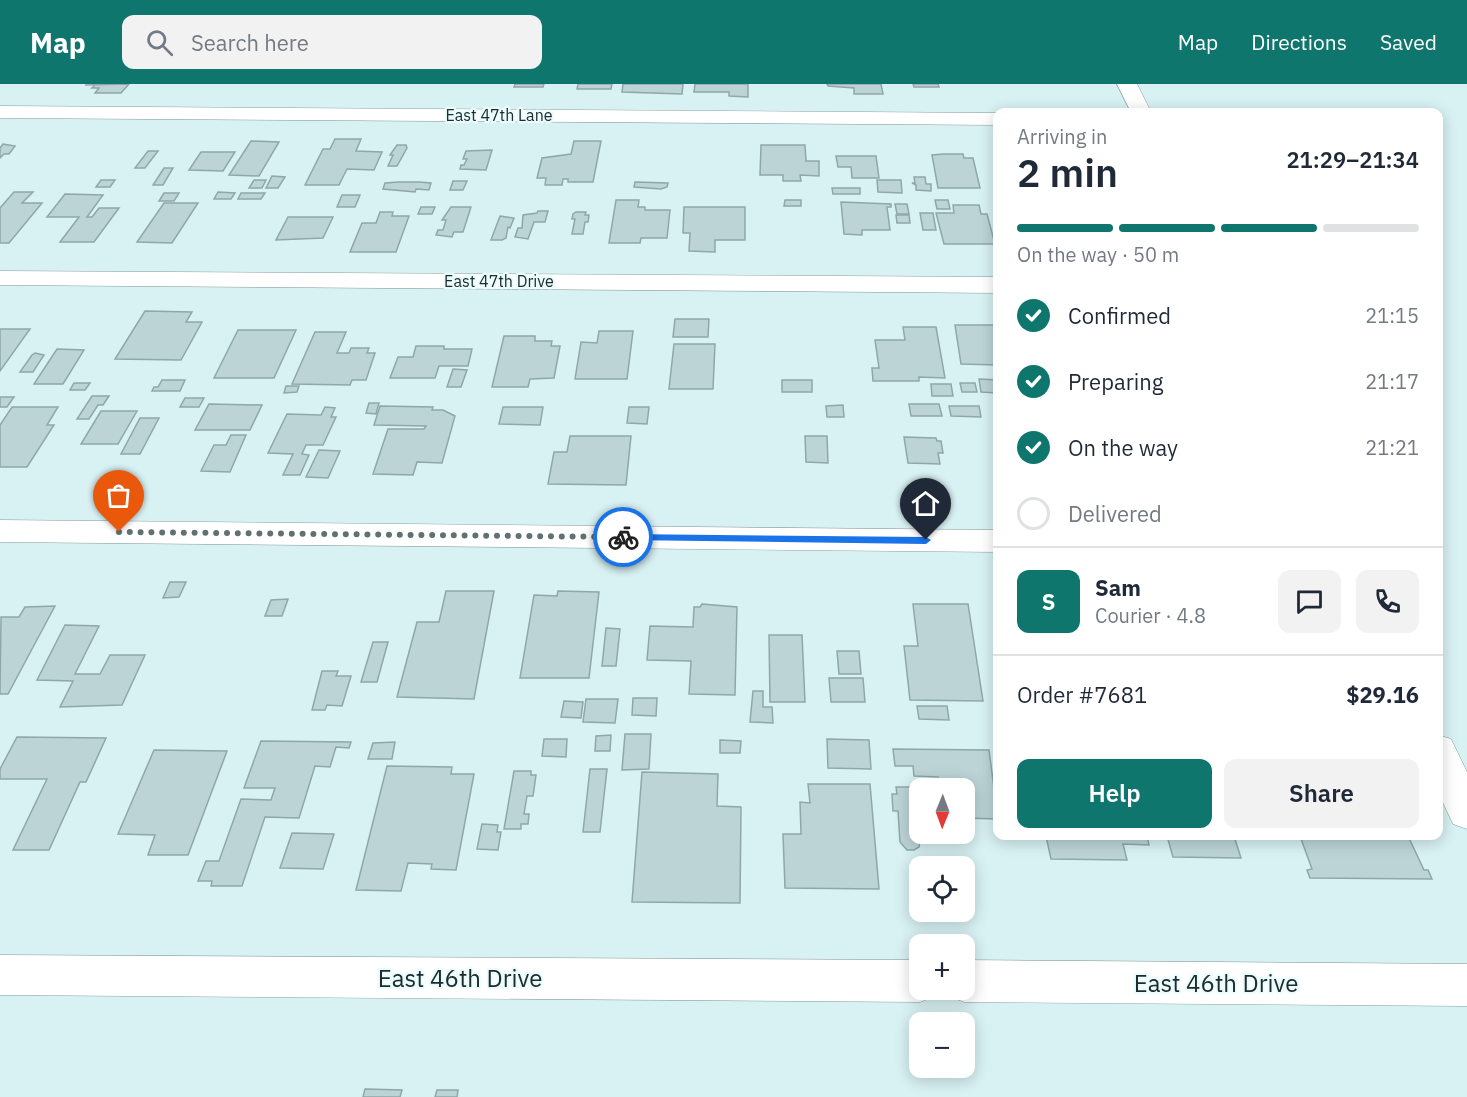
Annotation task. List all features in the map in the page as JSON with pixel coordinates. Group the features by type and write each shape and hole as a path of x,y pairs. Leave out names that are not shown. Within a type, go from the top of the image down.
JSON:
{"street":[{"path":"1127,84 1139,108"},
{"name":"East 47th Lane","path":"0,112 993,119"},
{"name":"East 47th Drive","path":"0,278 993,285"},
{"path":"0,531 993,541"},
{"path":"1443,761 1467,812"},
{"name":"East 46th Drive","path":"0,975 909,981"},
{"name":"East 46th Drive","path":"975,981 1467,985"}],"building":[{"path":"129,84 121,93 95,93 99,88 92,88 95,85 85,85"},
{"path":"515,84 544,84 543,87 514,87"},
{"path":"578,84 612,84 611,89 577,89"},
{"path":"623,84 683,84 682,94 622,92"},
{"path":"695,84 748,84 748,97 729,96 729,92 694,92"},
{"path":"827,84 881,84 883,94 854,94 854,88 828,86"},
{"path":"913,84 938,84 939,87 914,87"},
{"path":"335,139 361,139 356,151 382,152 374,170 347,169 339,185 305,185 323,149 330,149"},
{"path":"251,141 279,142 259,176 229,175"},
{"path":"574,141 601,141 593,182 568,182 568,179 563,179 562,185 545,185 546,178 537,178 542,158 571,154"},
{"path":"3,144 15,146 9,154 4,154 0,158 0,148"},
{"path":"397,145 406,145 407,148 397,166 388,166 393,155 390,155"},
{"path":"761,145 805,145 806,161 819,161 819,176 800,175 801,181 783,181 783,175 760,175"},
{"path":"492,150 486,170 460,169 467,159 463,159 466,151"},
{"path":"148,151 158,151 145,168 135,168"},
{"path":"201,152 235,152 223,171 189,170"},
{"path":"963,154 964,158 973,158 980,188 938,188 932,155"},
{"path":"836,156 876,156 879,178 852,178 851,167 838,167"},
{"path":"164,168 173,168 163,185 153,185"},
{"path":"272,176 285,177 278,188 266,188"},
{"path":"914,177 925,177 926,184 931,184 931,191 916,190 916,185 912,183 915,183"},
{"path":"101,180 115,180 110,187 96,187"},
{"path":"254,180 266,180 262,188 249,188"},
{"path":"877,180 901,180 902,193 878,192"},
{"path":"453,181 467,181 463,190 450,190"},
{"path":"635,182 668,183 667,187 661,189 634,187"},
{"path":"385,183 431,183 429,190 416,189 415,192 383,189"},
{"path":"832,188 860,188 860,194 833,194"},
{"path":"14,192 33,192 22,203 42,203 9,243 0,243 0,208"},
{"path":"218,192 235,193 231,199 214,199"},
{"path":"164,193 179,193 174,201 159,201"},
{"path":"241,193 265,193 261,199 238,199"},
{"path":"65,194 103,195 87,217 92,217 99,208 119,208 94,242 60,242 79,217 47,217"},
{"path":"342,195 360,195 355,207 337,207"},
{"path":"616,200 639,200 638,207 645,207 645,210 670,210 667,238 641,238 640,243 609,243"},
{"path":"785,200 801,200 801,206 784,206"},
{"path":"935,200 948,200 950,209 937,209"},
{"path":"841,202 891,204 891,207 887,207 890,230 862,230 862,235 844,234"},
{"path":"164,203 198,203 172,243 137,242"},
{"path":"895,204 907,204 909,214 897,214"},
{"path":"953,205 979,205 981,214 987,214 993,244 944,244 936,213 954,213"},
{"path":"421,207 435,207 432,214 418,214"},
{"path":"451,207 471,207 463,232 454,232 452,237 436,235 438,230 443,230 446,220 442,220"},
{"path":"684,207 745,207 745,240 715,240 715,252 689,251 690,233 683,233"},
{"path":"548,211 545,222 534,222 528,239 515,237 518,228 522,228 523,215"},
{"path":"380,212 393,212 392,216 409,216 396,252 350,252 362,223 376,223"},
{"path":"576,212 586,212 585,215 589,215 583,234 572,234 575,219 572,219"},
{"path":"920,213 933,213 936,230 923,230"},
{"path":"896,215 909,215 910,223 897,223"},
{"path":"500,216 514,218 510,228 508,227 506,238 491,240"},
{"path":"288,217 333,217 323,238 276,240"},
{"path":"145,311 192,312 186,322 202,322 181,360 115,359"},
{"path":"675,319 709,319 708,337 673,337"},
{"path":"955,325 993,325 993,365 961,364"},
{"path":"903,327 936,327 945,378 919,377 919,381 873,381 872,368 879,368 875,340 905,340"},
{"path":"0,329 30,329 0,371"},
{"path":"238,330 296,330 274,378 214,378"},
{"path":"599,331 633,331 627,379 575,379 581,342 597,343"},
{"path":"315,332 346,332 337,353 349,353 351,348 369,348 367,353 375,353 366,380 352,380 350,385 292,384"},
{"path":"504,336 535,336 535,341 552,341 551,346 560,346 554,378 530,379 528,387 492,387"},
{"path":"674,344 715,344 713,389 669,389"},
{"path":"416,346 472,349 468,366 439,366 435,378 390,378 398,357 413,357"},
{"path":"57,349 84,350 63,384 34,384"},
{"path":"35,353 44,355 33,372 20,372 32,355"},
{"path":"453,369 467,370 461,387 447,387"},
{"path":"979,379 993,380 993,393 981,392"},
{"path":"162,380 185,380 180,391 152,391"},
{"path":"782,380 812,380 812,392 782,392"},
{"path":"74,383 90,383 85,390 70,390"},
{"path":"960,383 975,383 977,392 962,392"},
{"path":"931,384 951,384 953,396 932,396"},
{"path":"286,386 299,386 297,392 284,393"},
{"path":"92,396 109,396 103,405 98,405 89,419 77,419"},
{"path":"0,397 14,397 7,407 0,407"},
{"path":"185,398 204,398 199,407 180,407"},
{"path":"369,403 379,403 376,414 366,413"},
{"path":"209,404 262,405 250,430 195,430"},
{"path":"909,404 939,404 942,416 911,416"},
{"path":"843,405 844,417 827,417 826,406"},
{"path":"380,406 433,407 432,410 443,410 455,416 442,463 417,462 413,475 373,474 388,429 424,429 426,426 374,425"},
{"path":"949,406 979,406 981,417 951,416"},
{"path":"12,407 58,407 47,425 54,425 27,467 0,467 0,425"},
{"path":"325,407 335,408 331,417 336,417 323,445 306,445 302,454 309,455 300,475 283,475 293,454 268,453 287,414 321,415"},
{"path":"503,407 543,407 540,425 499,424"},
{"path":"629,407 649,407 647,424 627,423"},
{"path":"101,411 137,411 118,444 81,444"},
{"path":"140,418 159,418 140,454 121,454"},
{"path":"231,435 246,435 230,472 201,471 214,445 226,445"},
{"path":"570,436 631,436 626,485 548,484 554,452 567,452"},
{"path":"805,436 827,436 828,463 806,462"},
{"path":"904,437 936,438 937,441 941,441 943,453 938,453 940,464 908,463"},
{"path":"319,450 340,451 328,478 306,477"},
{"path":"170,582 186,582 179,597 163,598"},
{"path":"446,591 494,591 474,699 397,697 417,622 439,622"},
{"path":"558,591 599,592 589,678 520,678 534,595 557,596"},
{"path":"288,599 282,616 265,616 271,600"},
{"path":"702,604 737,607 735,695 689,694 691,661 647,660 650,626 693,627 694,607 700,607"},
{"path":"913,604 968,604 983,701 910,700 904,646 918,646"},
{"path":"55,606 8,694 0,694 1,617 19,617 25,607"},
{"path":"65,625 99,626 75,674 100,674 110,655 145,655 122,705 60,707 73,681 37,680"},
{"path":"606,628 620,629 616,666 602,666"},
{"path":"769,635 802,635 805,702 770,702"},
{"path":"373,642 388,642 377,682 361,682"},
{"path":"837,651 859,651 861,674 839,674"},
{"path":"322,671 338,671 336,676 351,676 342,706 327,705 325,710 312,710"},
{"path":"829,678 863,678 865,702 831,702"},
{"path":"753,691 763,691 763,707 772,707 773,723 750,722"},
{"path":"633,698 657,698 656,716 632,715"},
{"path":"586,699 618,699 615,723 583,722"},
{"path":"564,701 583,702 581,718 561,717"},
{"path":"917,706 947,706 949,720 919,719"},
{"path":"625,734 651,734 649,769 622,770"},
{"path":"611,735 610,751 595,751 596,736"},
{"path":"17,737 106,738 86,782 80,782 49,850 13,850 47,779 0,779 0,769"},
{"path":"544,739 567,739 566,757 542,756"},
{"path":"827,739 869,740 871,769 828,768"},
{"path":"720,740 741,741 740,753 720,753"},
{"path":"261,741 351,742 349,748 336,747 330,767 315,766 299,818 265,817 242,886 211,886 212,881 198,881 206,861 219,861 241,799 271,800 275,788 244,788"},
{"path":"395,742 392,759 368,759 373,743"},
{"path":"893,749 989,750 993,781 993,819 975,818 975,778 914,776 913,766 895,766"},
{"path":"154,750 227,751 188,855 148,855 155,835 118,834"},
{"path":"387,766 452,767 451,774 474,774 456,870 431,869 432,864 408,863 401,891 356,890"},
{"path":"590,769 607,769 600,832 583,832"},
{"path":"514,771 531,771 531,775 536,775 533,796 527,796 524,814 529,814 528,824 521,824 521,829 504,829"},
{"path":"642,772 718,774 717,806 741,807 740,903 632,902"},
{"path":"808,784 870,784 879,889 785,888 783,834 801,834 800,802 810,803"},
{"path":"896,787 909,787 909,844 920,844 914,850 907,850 900,842 898,811 893,811 892,794 897,794"},
{"path":"482,824 498,825 497,832 501,832 498,850 477,849"},
{"path":"292,833 334,834 323,869 280,868"},
{"path":"1047,840 1148,840 1149,845 1123,844 1127,860 1051,859"},
{"path":"1168,840 1235,840 1241,858 1173,857"},
{"path":"1301,840 1410,840 1424,870 1428,870 1432,879 1310,878 1307,870 1312,869"},
{"path":"365,1089 402,1090 400,1097 363,1097"},
{"path":"437,1090 458,1090 457,1097 435,1097"}],"way so far":[{"path":"119,532 623,537"}],"route":[{"path":"623,537 926,540"}]}
